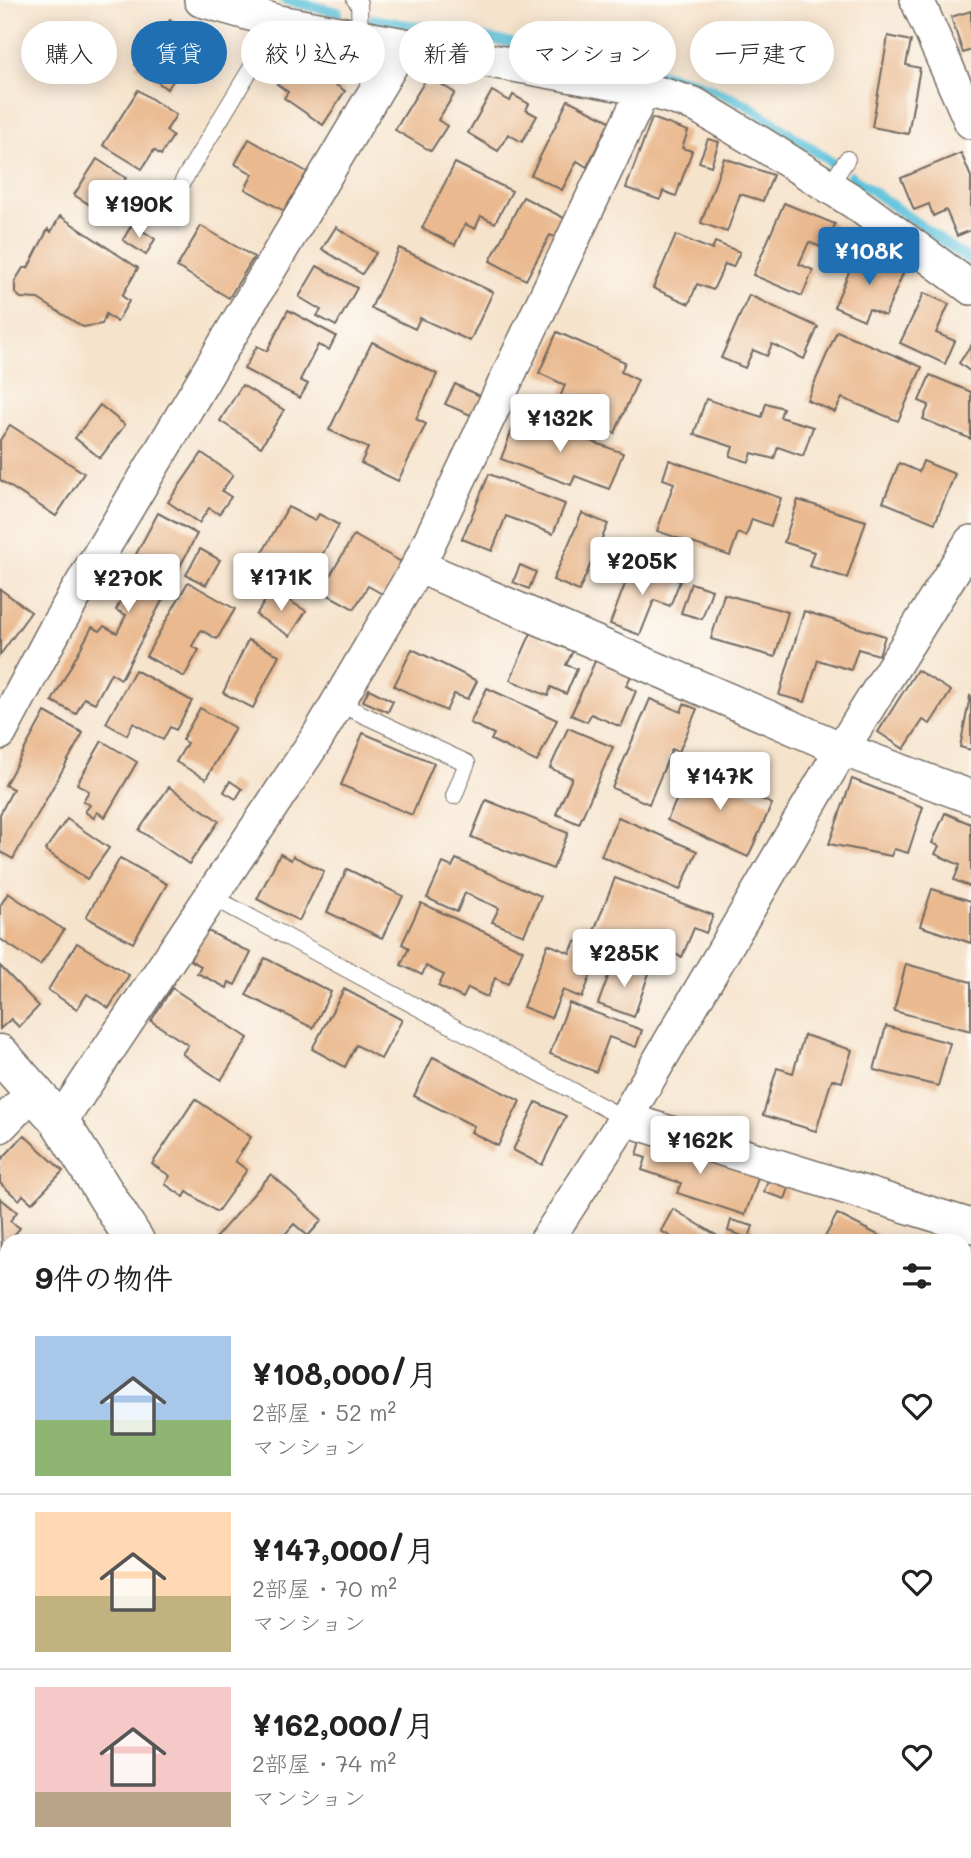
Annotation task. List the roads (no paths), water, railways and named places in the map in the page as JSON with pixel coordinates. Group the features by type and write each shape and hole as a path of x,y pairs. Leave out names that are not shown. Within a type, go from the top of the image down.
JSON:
{"street":[{"path":"201,0 275,21"},
{"path":"917,0 971,122"},
{"path":"0,733 58,624 399,50"},
{"path":"495,62 644,89 694,104 838,173 971,288"},
{"path":"60,1122 338,703 418,566 644,89"},
{"path":"551,1234 625,1119 842,748 971,542"},
{"path":"418,566 842,748 971,797"},
{"path":"0,1054 60,1122 131,1234"},
{"path":"0,1126 34,1091"},
{"path":"625,1119 963,1224"}],"lane":[{"path":"355,0 359,3 360,21"},
{"path":"183,181 242,84"},
{"path":"338,703 467,763 454,796"},
{"path":"211,896 625,1119"}],"waterway":[{"path":"285,0 338,12"},
{"path":"373,19 584,55 695,82 746,104 831,162"},
{"path":"851,176 971,261"}]}
